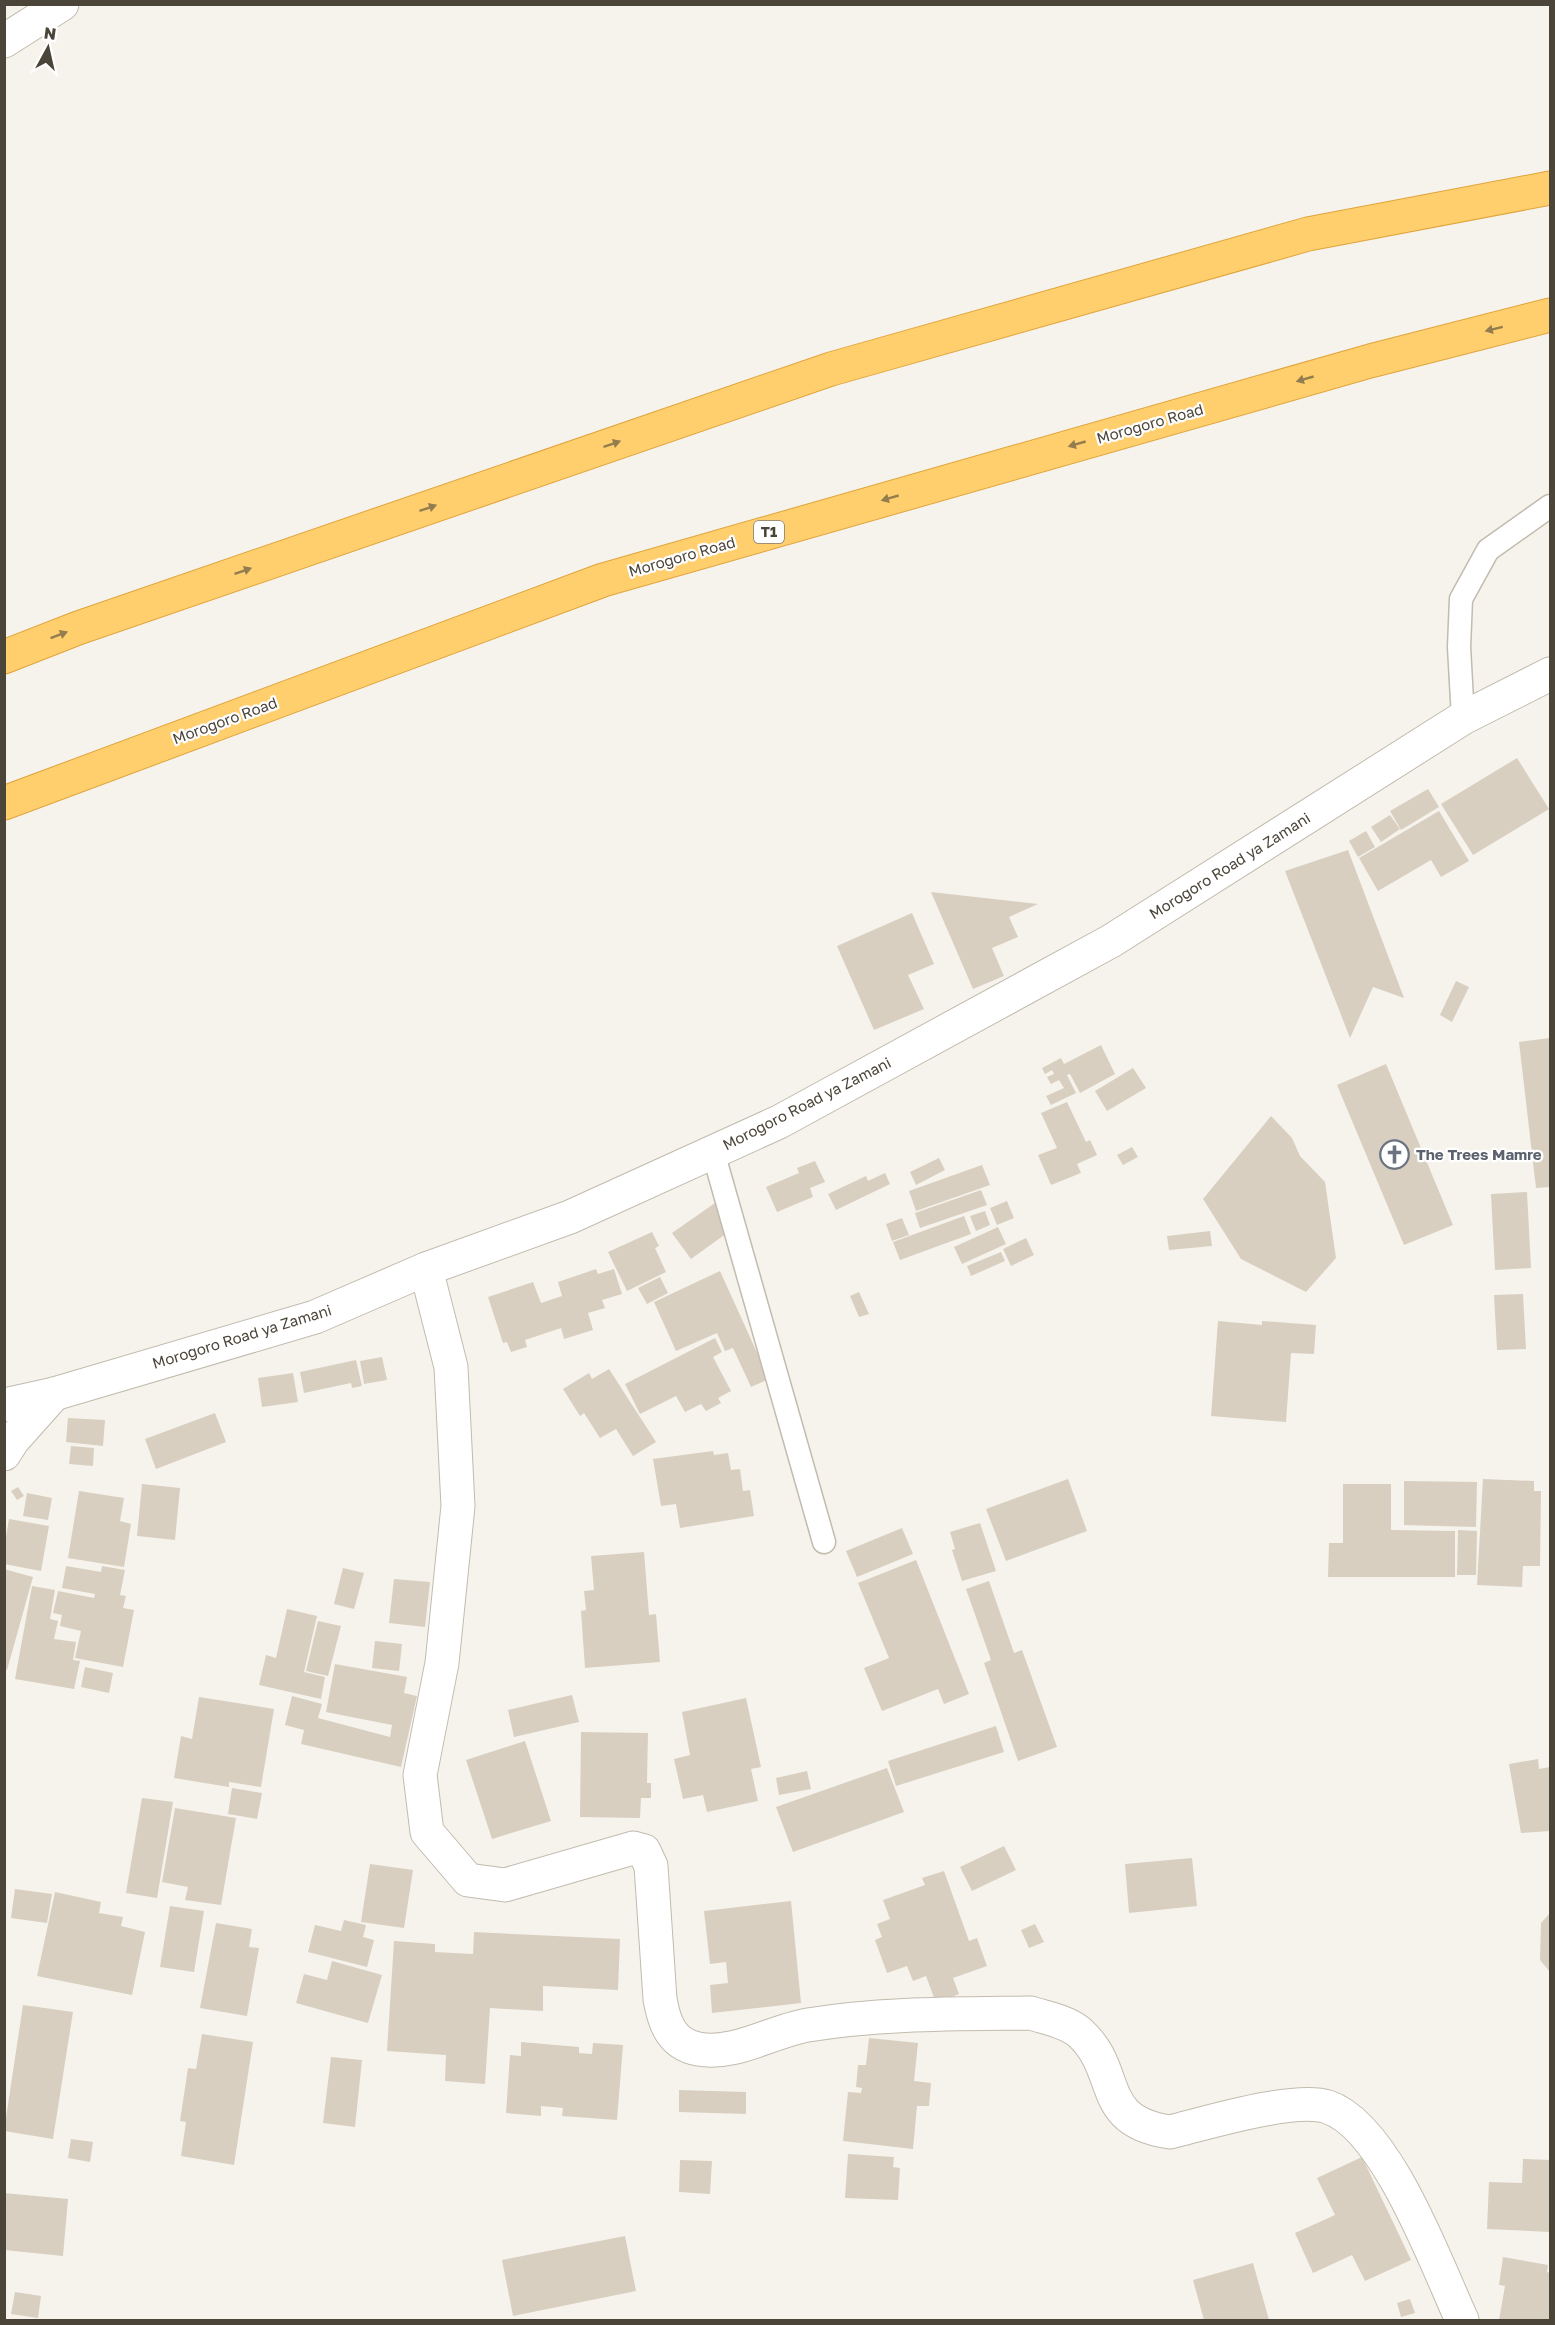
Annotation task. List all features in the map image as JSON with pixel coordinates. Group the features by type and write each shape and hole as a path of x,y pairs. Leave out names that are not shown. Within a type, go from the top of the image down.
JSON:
{"highway":[{"path":"4,657 78,628 831,369 1308,234 1551,188"},
{"name":"Morogoro Road","path":"4,803 603,580 1358,364 1551,315"}],"street":[{"path":"4,41 62,4"},
{"name":"Morogoro Road ya Zamani","path":"4,1405 54,1394 315,1317 426,1269 570,1217 779,1122 1111,941 1463,718 1551,674"},
{"path":"426,1269 451,1367 458,1506 442,1663 420,1775 427,1832 468,1880 504,1885 633,1848 644,1851 651,1866 663,2015 674,2037 698,2049 728,2049 805,2025 870,2016 1031,2013 1077,2030 1105,2071 1115,2098 1124,2112 1137,2124 1170,2132 1287,2105 1327,2107 1358,2127 1381,2153 1404,2193 1462,2320"},
{"path":"4,1454 13,1440 54,1394"}],"lane":[{"path":"1463,718 1459,647 1461,599 1488,550 1551,506"},
{"path":"713,1152 824,1542"}],"building":[{"path":"1517,758 1549,809 1473,855 1441,804"},
{"path":"1428,789 1439,807 1401,830 1390,811"},
{"path":"1439,811 1469,861 1441,877 1431,860 1378,891 1359,858"},
{"path":"1390,815 1400,829 1381,842 1371,827"},
{"path":"1366,831 1375,847 1358,857 1349,841"},
{"path":"1348,850 1404,998 1373,987 1350,1038 1285,871"},
{"path":"931,892 1038,904 1009,917 1018,937 992,948 1004,976 973,989"},
{"path":"912,913 934,964 908,975 924,1009 874,1030 837,946"},
{"path":"1456,981 1469,987 1452,1022 1440,1015"},
{"path":"1550,1038 1550,1187 1536,1188 1519,1042"},
{"path":"1101,1045 1115,1074 1080,1093 1070,1074 1067,1075 1076,1093 1051,1105 1046,1096 1064,1088 1059,1080 1051,1084 1047,1077 1054,1074 1052,1070 1045,1074 1042,1068 1061,1058 1064,1064"},
{"name":"The Trees Mamre","path":"1386,1064 1453,1225 1404,1245 1337,1085"},
{"path":"1133,1068 1146,1088 1107,1111 1095,1091"},
{"path":"1067,1102 1086,1142 1090,1140 1097,1155 1077,1164 1081,1173 1051,1185 1038,1155 1057,1148 1041,1113"},
{"path":"1271,1116 1292,1138 1300,1156 1325,1182 1336,1258 1306,1292 1241,1259 1203,1199"},
{"path":"1132,1147 1138,1157 1123,1165 1117,1155"},
{"path":"939,1158 945,1170 916,1185 910,1172"},
{"path":"815,1161 825,1182 810,1188 813,1197 777,1212 766,1187 799,1173 797,1168"},
{"path":"982,1165 990,1185 916,1211 909,1191"},
{"path":"885,1173 890,1184 836,1210 828,1194 866,1176 868,1181"},
{"path":"981,1190 987,1205 920,1228 915,1213"},
{"path":"1527,1192 1531,1268 1495,1270 1491,1194"},
{"path":"1007,1201 1014,1218 997,1225 990,1208"},
{"path":"715,1203 734,1228 691,1259 672,1233"},
{"path":"985,1211 990,1225 976,1231 970,1216"},
{"path":"964,1216 971,1234 900,1260 893,1242"},
{"path":"902,1218 909,1235 892,1241 886,1224"},
{"path":"998,1227 1006,1244 962,1264 954,1247"},
{"path":"1210,1231 1212,1246 1169,1250 1167,1236"},
{"path":"652,1232 659,1246 655,1248 666,1272 627,1291 608,1252"},
{"path":"1026,1238 1034,1255 1011,1266 1003,1249"},
{"path":"1001,1252 1005,1261 971,1276 967,1266"},
{"path":"596,1269 598,1274 614,1269 622,1294 602,1300 605,1308 588,1313 593,1330 564,1339 561,1328 525,1340 527,1347 511,1352 507,1342 503,1343 488,1297 533,1282 541,1303 562,1296 558,1282"},
{"path":"720,1271 769,1379 751,1387 733,1348 725,1351 717,1333 676,1351 654,1302"},
{"path":"660,1277 668,1293 647,1304 638,1288"},
{"path":"859,1292 869,1314 859,1317 850,1296"},
{"path":"1523,1294 1526,1349 1497,1350 1494,1295"},
{"path":"1218,1321 1262,1325 1262,1321 1316,1325 1314,1354 1291,1353 1286,1422 1211,1416"},
{"path":"715,1338 722,1352 713,1357 731,1391 718,1398 721,1403 706,1411 701,1404 685,1412 676,1396 640,1414 625,1384"},
{"path":"382,1357 387,1380 364,1384 360,1361"},
{"path":"356,1360 362,1386 352,1388 351,1383 304,1393 300,1372"},
{"path":"609,1369 656,1442 633,1456 616,1429 600,1438 584,1413 580,1416 563,1389 589,1373 592,1379"},
{"path":"293,1373 298,1402 262,1407 258,1378"},
{"path":"215,1413 226,1442 156,1469 145,1439"},
{"path":"68,1418 105,1420 103,1446 66,1442"},
{"path":"71,1446 94,1448 93,1466 69,1464"},
{"path":"713,1451 714,1455 728,1453 731,1470 740,1469 743,1491 750,1490 754,1516 680,1528 676,1504 661,1506 653,1459"},
{"path":"1068,1479 1087,1531 1006,1561 986,1509"},
{"path":"1483,1479 1534,1481 1534,1491 1541,1491 1540,1566 1523,1566 1522,1587 1477,1585"},
{"path":"1404,1481 1477,1482 1476,1527 1404,1525"},
{"path":"142,1484 180,1488 175,1540 137,1536"},
{"path":"1343,1484 1391,1484 1391,1530 1455,1531 1455,1577 1328,1577 1329,1543 1343,1543"},
{"path":"18,1487 24,1496 17,1500 11,1491"},
{"path":"79,1491 124,1498 120,1521 131,1524 124,1567 68,1558"},
{"path":"27,1493 52,1498 48,1520 23,1516"},
{"path":"9,1519 49,1526 41,1571 4,1564"},
{"path":"980,1523 996,1571 962,1581 952,1550 955,1549 950,1532"},
{"path":"902,1528 913,1554 857,1577 846,1551"},
{"path":"1458,1530 1477,1531 1476,1575 1457,1575"},
{"path":"644,1552 649,1615 656,1614 660,1662 585,1668 581,1611 586,1610 584,1591 594,1590 591,1556"},
{"path":"916,1560 969,1694 944,1704 938,1689 882,1711 864,1668 889,1658 858,1583"},
{"path":"66,1566 101,1572 102,1566 125,1570 120,1595 126,1596 123,1608 134,1610 123,1667 75,1658 81,1631 60,1626 62,1615 53,1613 58,1591 94,1598 95,1594 62,1588"},
{"path":"343,1568 364,1573 354,1609 334,1604"},
{"path":"4,1569 33,1577 7,1670 4,1669"},
{"path":"394,1579 430,1582 425,1627 389,1623"},
{"path":"989,1581 1014,1653 1022,1650 1057,1747 1018,1761 984,1663 991,1660 966,1589"},
{"path":"32,1586 55,1590 50,1619 58,1621 54,1639 76,1642 73,1660 80,1661 74,1689 15,1679"},
{"path":"287,1609 317,1616 304,1672 325,1677 321,1699 259,1685 266,1655 276,1658"},
{"path":"318,1621 341,1626 328,1676 306,1671"},
{"path":"375,1641 402,1644 399,1671 372,1668"},
{"path":"335,1664 407,1677 404,1693 417,1696 401,1767 301,1744 304,1730 285,1725 292,1696 322,1704 318,1718 390,1737 392,1725 326,1712"},
{"path":"85,1667 113,1673 109,1693 81,1687"},
{"path":"572,1695 579,1722 514,1737 508,1710"},
{"path":"199,1697 274,1709 261,1787 229,1782 229,1787 174,1778 181,1736 192,1739"},
{"path":"746,1698 761,1767 751,1769 758,1801 707,1812 703,1795 683,1799 674,1759 690,1755 682,1712"},
{"path":"996,1726 1004,1752 896,1786 888,1761"},
{"path":"581,1732 648,1733 647,1783 651,1783 651,1798 641,1798 640,1818 580,1817"},
{"path":"525,1741 551,1821 492,1839 466,1760"},
{"path":"1538,1759 1539,1769 1550,1767 1550,1831 1521,1833 1509,1764"},
{"path":"887,1768 904,1812 793,1852 776,1807"},
{"path":"807,1771 811,1789 779,1795 776,1778"},
{"path":"232,1788 262,1793 257,1819 228,1814"},
{"path":"142,1798 173,1802 157,1898 126,1893"},
{"path":"175,1808 236,1818 221,1905 185,1900 188,1887 162,1882"},
{"path":"1004,1846 1016,1870 972,1891 960,1867"},
{"path":"1192,1858 1197,1906 1129,1913 1125,1864"},
{"path":"370,1864 413,1870 404,1928 361,1922"},
{"path":"944,1871 969,1941 977,1938 987,1966 953,1978 959,1994 936,2003 926,1976 913,1981 907,1966 887,1973 875,1940 882,1937 877,1924 890,1919 883,1900 925,1885 922,1878"},
{"path":"15,1889 52,1894 47,1923 11,1918"},
{"path":"55,1892 101,1902 99,1913 123,1917 121,1926 145,1932 132,1995 37,1976"},
{"path":"791,1901 801,2003 712,2013 710,1985 728,1983 726,1962 710,1964 704,1911"},
{"path":"170,1906 204,1911 194,1972 160,1967"},
{"path":"1550,1913 1550,1972 1540,1960 1541,1923"},
{"path":"344,1920 366,1925 363,1937 374,1940 367,1967 308,1952 315,1925 341,1931"},
{"path":"216,1923 252,1929 249,1947 259,1948 247,2016 200,2008"},
{"path":"1035,1924 1044,1942 1029,1948 1021,1930"},
{"path":"474,1932 620,1939 618,1990 543,1986 543,2011 490,2008 485,2084 445,2081 446,2055 387,2051 394,1941 435,1944 435,1952 473,1954"},
{"path":"332,1961 382,1975 368,2023 296,2003 304,1974 327,1980"},
{"path":"23,2005 73,2012 53,2139 4,2131"},
{"path":"202,2034 253,2042 234,2165 181,2156 186,2122 180,2121 188,2068 196,2069"},
{"path":"869,2038 918,2043 914,2081 931,2083 929,2106 917,2106 913,2149 843,2141 848,2092 861,2093 862,2088 856,2087 858,2065 866,2065"},
{"path":"521,2042 579,2047 579,2053 592,2054 593,2043 623,2045 617,2120 562,2116 563,2108 541,2106 541,2116 506,2113 510,2055 521,2056"},
{"path":"331,2057 362,2060 355,2127 323,2123"},
{"path":"679,2090 746,2092 746,2114 679,2112"},
{"path":"71,2139 93,2142 90,2162 68,2158"},
{"path":"848,2154 894,2157 893,2167 900,2168 898,2200 845,2198"},
{"path":"1362,2157 1411,2260 1365,2281 1352,2255 1313,2273 1295,2233 1335,2215 1317,2178"},
{"path":"1523,2159 1550,2160 1550,2232 1487,2229 1489,2182 1522,2183"},
{"path":"680,2160 712,2161 710,2194 679,2192"},
{"path":"4,2193 68,2199 63,2256 4,2250"},
{"path":"625,2236 636,2291 513,2316 502,2260"},
{"path":"1503,2257 1548,2265 1550,2320 1499,2320 1505,2286 1499,2285"},
{"path":"1253,2263 1269,2320 1204,2320 1193,2280"},
{"path":"15,2292 41,2296 38,2318 11,2314"},
{"path":"1410,2299 1415,2313 1401,2317 1397,2303"}],"place":[{"name":"The Trees Mamre","path":"1395,1155"}]}
